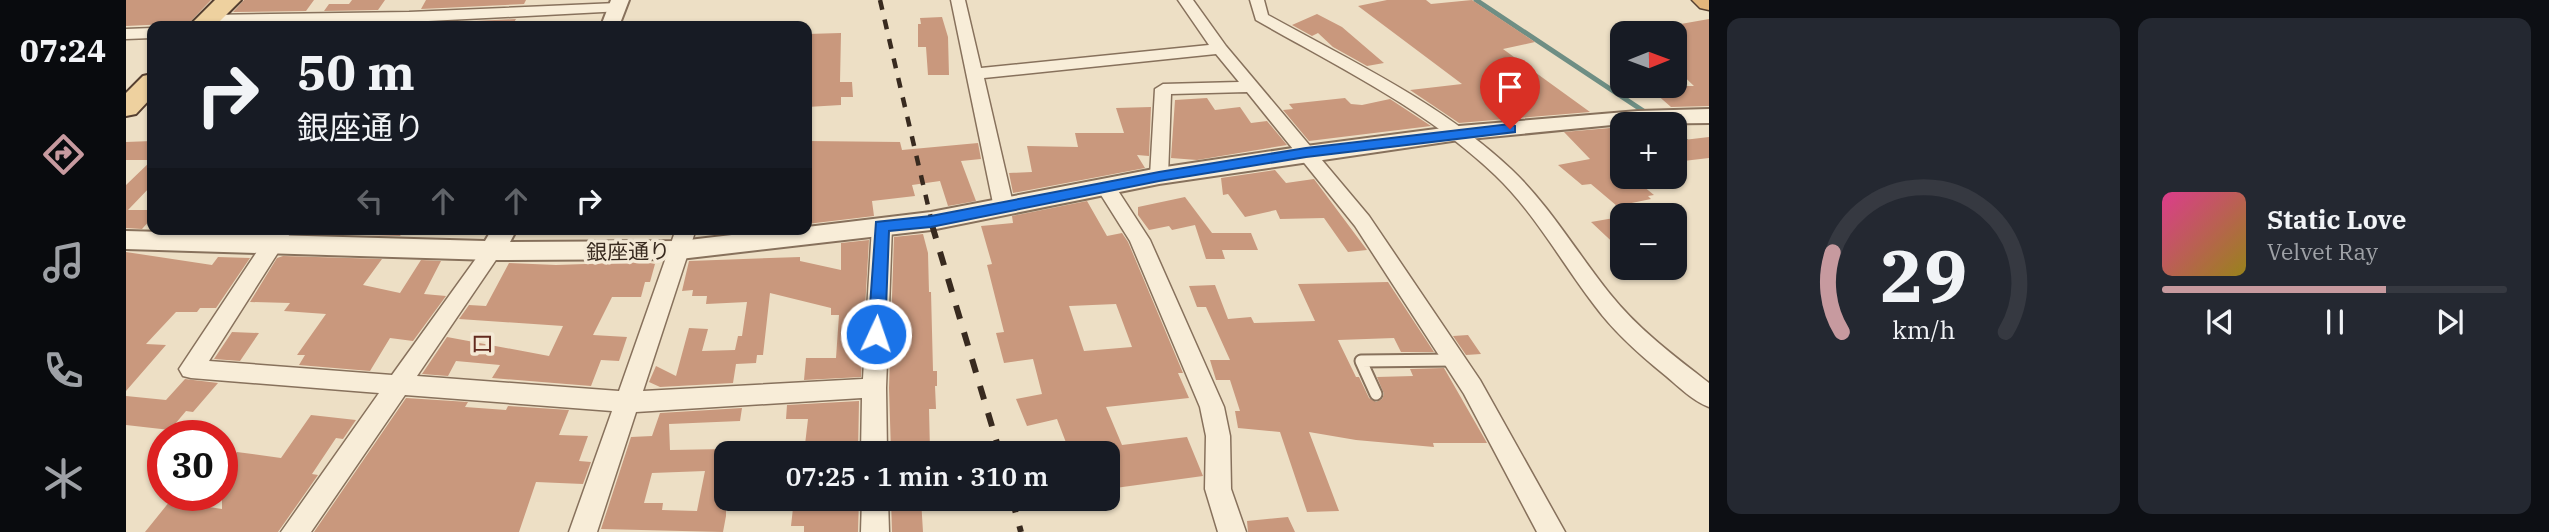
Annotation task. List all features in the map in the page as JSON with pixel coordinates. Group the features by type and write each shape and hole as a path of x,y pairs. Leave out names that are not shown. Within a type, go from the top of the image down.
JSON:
{"highway":[{"path":"1704,0 1709,3"}],"main road":[{"path":"206,21 229,0"},
{"path":"126,108 147,87"}],"street":[{"path":"408,21 418,0"},
{"path":"958,0 1004,208"},
{"path":"1185,0 1220,49 1362,221 1472,387 1551,532"},
{"path":"1257,0 1261,17 1459,133 1513,183 1560,240 1604,302 1643,345 1709,397"},
{"path":"413,21 497,7 615,11"},
{"path":"126,34 147,33"},
{"path":"974,74 1220,49"},
{"path":"1159,177 1163,89 1251,87"},
{"name":"銀座通り","path":"812,231 931,221 1159,177 1306,153 1459,133 1709,116"},
{"path":"1106,187 1140,240 1212,407 1218,436 1218,489 1232,532"},
{"path":"874,441 882,226"},
{"name":"銀座通り","path":"126,240 279,237 683,240 754,235"},
{"path":"279,237 191,369 628,402 874,388"},
{"path":"295,532 498,240"},
{"path":"583,532 683,240"},
{"path":"875,511 875,532"}],"lane":[{"path":"1376,394 1361,362 1454,360"}],"building":[{"path":"126,0 211,0 191,21 147,21 147,25 126,26"},
{"path":"244,0 314,0 306,11 233,12"},
{"path":"352,0 385,0 378,10 324,11 329,4 349,4"},
{"path":"426,0 526,0 524,4 421,9"},
{"path":"1387,0 1426,0 1431,4 1472,0 1535,42 1503,49 1590,112 1459,123 1410,90 1462,84 1358,6"},
{"path":"1317,14 1342,27 1384,63 1367,66 1333,47 1318,33 1312,36 1292,25"},
{"path":"942,17 948,37 949,75 928,75 926,47 918,47 918,24 921,24 920,18"},
{"path":"516,19 515,21 474,21"},
{"path":"1709,19 1709,106 1671,107 1661,98 1687,98 1687,86 1694,86 1687,79 1687,23"},
{"path":"841,33 840,82 852,82 853,97 841,97 841,105 812,107 812,34"},
{"path":"1207,98 1215,110 1240,107 1251,123 1267,121 1287,145 1197,160 1171,158 1175,100"},
{"path":"1345,98 1351,104 1362,105 1390,99 1431,126 1309,141 1283,110 1293,109 1289,104"},
{"path":"1151,107 1149,156 1137,155 1145,168 1013,193 1009,173 1032,172 1027,146 1078,147 1075,133 1124,133 1116,108"},
{"path":"1610,128 1610,189 1647,189 1654,195 1648,196 1651,199 1632,203 1613,203 1591,184 1582,185 1558,165 1590,159 1564,132"},
{"path":"1709,137 1709,158 1687,161 1687,140"},
{"path":"147,141 147,160 126,160 126,142"},
{"path":"812,141 900,142 902,150 978,143 981,159 961,161 976,201 948,206 940,181 912,185 915,196 872,201 874,216 812,223"},
{"path":"147,165 147,190 128,210 147,210 147,224 142,229 126,228 126,185"},
{"path":"1275,170 1286,183 1314,179 1367,250 1348,252 1324,218 1280,219 1276,210 1245,217 1228,194 1223,195 1221,178"},
{"path":"1185,197 1212,233 1251,233 1258,250 1222,250 1225,259 1206,259 1195,225 1172,230 1169,226 1149,230 1138,215 1138,207"},
{"path":"1087,201 1107,236 1122,233 1183,373 1178,373 1189,398 1106,407 1122,445 1187,437 1203,476 1120,487 1120,441 1065,441 1057,419 1027,426 1016,399 1042,394 1033,359 1004,363 996,333 1004,332 987,265 992,264 981,226 1013,223 1012,216","holes":["1116,304 1132,347 1084,351 1069,306"]},
{"path":"1610,219 1610,240 1591,222"},
{"path":"923,234 928,253 933,371 937,371 936,409 929,409 930,441 891,441 889,388 894,237"},
{"path":"869,240 861,377 804,380 806,358 836,358 839,315 831,315 831,308 770,293 763,355 757,355 756,363 736,364 733,383 660,387 649,382 656,366 676,376 689,328 708,329 702,351 735,350 738,336 742,336 747,302 706,304 707,296 692,296 693,290 682,291 689,261 800,257 800,261 841,270 841,243"},
{"path":"126,252 212,265 218,257 250,258 216,308 176,312 146,344 166,345 126,391"},
{"path":"277,258 382,259 363,285 400,293 421,260 441,261 424,294 446,296 413,341 390,338 370,371 299,365 305,355 297,355 326,314 284,311 290,303 250,302"},
{"path":"644,262 655,264 650,282 645,282 641,297 612,297 593,335 627,337 619,361 601,360 591,386 492,378 500,365 456,361 448,376 422,374 447,337 549,356 563,326 459,319 469,305 486,306 509,263 556,265"},
{"path":"1388,282 1434,352 1401,352 1394,338 1338,340 1356,377 1359,377 1369,398 1376,402 1382,399 1384,394 1377,377 1413,376 1410,369 1444,368 1487,443 1433,443 1434,447 1356,440 1309,432 1339,511 1307,512 1280,432 1238,428 1235,411 1240,411 1230,380 1216,380 1210,360 1230,360 1206,307 1197,307 1189,286 1215,285 1228,319 1251,317 1254,323 1315,321 1298,284"},
{"path":"232,332 259,333 240,361 214,359"},
{"path":"1468,335 1481,354 1466,355 1453,336"},
{"path":"185,379 218,383 193,412 186,411 178,420 147,420 147,427 126,425 126,396 166,400"},
{"path":"406,398 468,402 465,407 506,410 508,406 569,410 559,435 588,436 579,461 591,462 583,484 536,482 519,532 314,532"},
{"path":"859,401 858,441 805,441 808,419 786,419 787,405"},
{"path":"742,408 740,421 669,424 670,450 714,449 714,511 726,511 723,532 601,529 631,437 652,436 660,413","holes":["705,471 697,511 662,510 663,503 644,503 652,473"]},
{"path":"311,415 356,420 343,439 336,438 312,474 318,475 278,532 145,532 162,511 238,511 238,452 281,458"},
{"path":"793,511 859,511 858,532 804,532 804,526 791,526"},
{"path":"891,511 922,511 923,532 892,532"},
{"path":"1288,517 1295,532 1248,532 1247,521"}],"waterway":[{"path":"1476,0 1645,112"},
{"path":"1687,142 1691,145"}],"railway":[{"path":"880,0 933,227"},
{"path":"932,225 996,441"},
{"path":"1015,511 1021,532"}],"district":[{"name":"ロ","path":"482,343"}],"route":[{"path":"876,334 882,226 931,221 1159,177 1306,153 1510,129"}]}
